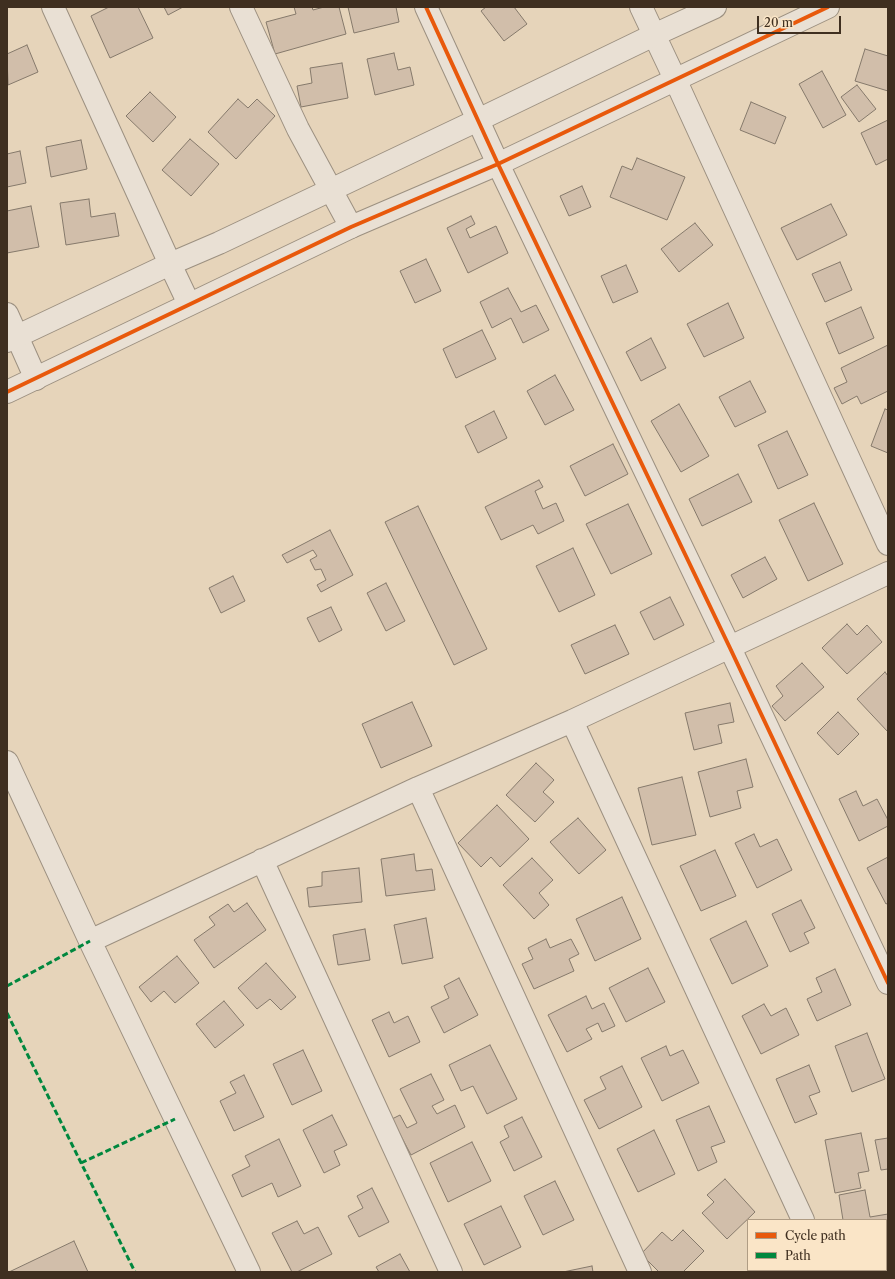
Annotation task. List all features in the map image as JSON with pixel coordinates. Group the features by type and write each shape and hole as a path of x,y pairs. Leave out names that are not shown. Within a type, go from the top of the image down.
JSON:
{"street":[{"path":"53,7 189,304"},
{"path":"241,7 298,129 351,227"},
{"path":"426,7 498,164 730,648 888,983"},
{"path":"641,7 886,530"},
{"path":"12,339 478,120 654,34 715,7"},
{"path":"7,392 351,227 498,164 828,7"},
{"path":"7,314 12,339 36,379"},
{"path":"90,941 418,788 572,721 888,573"},
{"path":"572,721 803,1219"},
{"path":"7,762 90,941 249,1272"},
{"path":"418,788 640,1272"},
{"path":"262,860 451,1272"}],"building":[{"path":"109,7 138,7 153,38 110,58 91,16"},
{"path":"164,7 183,7 168,15"},
{"path":"294,7 312,7 313,10 324,7 339,7 346,34 275,54 266,22 296,14"},
{"path":"348,7 396,7 399,22 354,33"},
{"path":"486,7 514,7 527,24 504,41 481,11"},
{"path":"27,45 38,72 8,85 7,54"},
{"path":"865,49 888,56 888,91 855,81"},
{"path":"394,53 398,70 410,67 414,85 375,95 367,59"},
{"path":"342,63 348,98 301,107 297,86 312,83 310,68"},
{"path":"822,71 846,115 823,128 799,84"},
{"path":"857,85 876,109 859,122 841,97"},
{"path":"150,92 176,117 153,142 126,116"},
{"path":"238,99 248,108 257,99 275,116 236,159 208,132"},
{"path":"751,102 786,117 775,144 740,130"},
{"path":"888,120 888,159 876,165 861,133"},
{"path":"190,139 219,164 191,196 162,170"},
{"path":"81,140 87,169 51,177 46,147"},
{"path":"20,151 26,183 7,187 7,154"},
{"path":"637,158 685,177 667,220 610,197 622,166 632,170"},
{"path":"582,186 591,207 569,216 560,196"},
{"path":"89,199 91,217 115,213 119,236 66,245 60,203"},
{"path":"831,204 847,235 797,260 781,228"},
{"path":"31,206 39,247 7,253 7,211"},
{"path":"471,216 475,224 466,229 470,238 496,226 508,253 468,273 447,228"},
{"path":"695,223 713,245 679,272 661,249"},
{"path":"426,259 441,291 415,303 400,271"},
{"path":"840,262 852,290 825,302 812,274"},
{"path":"626,265 638,292 613,303 601,276"},
{"path":"508,288 521,312 536,305 549,330 523,343 511,318 492,328 480,302"},
{"path":"728,303 744,338 704,357 687,324"},
{"path":"861,307 874,338 839,354 826,323"},
{"path":"482,330 496,359 456,378 443,349"},
{"path":"651,338 666,368 641,381 626,352"},
{"path":"888,345 888,391 861,404 857,396 842,404 834,388 847,382 841,368"},
{"path":"555,375 574,410 545,425 527,391"},
{"path":"750,381 766,412 735,427 719,397"},
{"path":"679,404 709,456 681,472 651,421"},
{"path":"885,409 888,410 888,453 871,446"},
{"path":"494,411 507,438 478,453 465,426"},
{"path":"787,431 808,475 778,489 758,445"},
{"path":"613,444 628,474 585,496 570,466"},
{"path":"738,474 752,502 702,526 689,499"},
{"path":"539,480 543,487 535,491 543,509 556,503 564,521 538,534 533,525 501,540 485,507"},
{"path":"814,503 843,564 808,581 779,520"},
{"path":"628,504 652,554 611,574 586,524"},
{"path":"418,506 487,649 454,665 385,522"},
{"path":"330,530 353,575 321,592 317,585 326,580 321,569 315,570 310,560 317,556 313,550 287,563 282,555"},
{"path":"573,548 595,595 559,612 536,566"},
{"path":"765,557 777,579 743,598 731,575"},
{"path":"233,576 245,601 221,613 209,588"},
{"path":"386,583 405,621 386,631 367,593"},
{"path":"670,597 684,625 654,640 640,612"},
{"path":"331,607 342,630 319,642 307,618"},
{"path":"847,624 857,635 867,625 882,642 847,674 822,648"},
{"path":"615,625 629,654 585,674 571,645"},
{"path":"802,663 824,687 785,721 772,706 783,696 776,686"},
{"path":"885,672 888,676 888,732 857,699"},
{"path":"412,702 432,746 381,768 362,724"},
{"path":"730,703 734,722 718,725 722,743 694,750 685,713"},
{"path":"838,712 859,734 838,755 817,733"},
{"path":"746,759 753,787 737,791 741,808 710,817 698,772"},
{"path":"536,763 554,780 543,792 554,802 535,822 506,795"},
{"path":"682,777 696,835 652,845 638,788"},
{"path":"856,791 863,806 877,799 888,820 888,826 859,841 839,799"},
{"path":"497,805 529,839 500,867 491,857 481,867 458,843"},
{"path":"578,818 606,850 579,874 550,842"},
{"path":"754,834 760,847 777,839 792,870 757,888 735,843"},
{"path":"715,850 736,896 701,911 680,866"},
{"path":"414,854 416,871 432,869 435,890 386,896 381,859"},
{"path":"888,857 888,903 886,904 867,868"},
{"path":"532,858 553,880 539,893 549,905 534,919 503,885"},
{"path":"359,868 362,902 309,907 307,888 322,886 322,872"},
{"path":"622,897 641,939 595,961 576,919"},
{"path":"801,900 815,928 804,933 809,943 790,952 772,914"},
{"path":"247,903 266,930 214,968 194,940 215,925 209,917 228,904 234,912"},
{"path":"426,918 433,958 402,964 394,925"},
{"path":"746,921 768,966 732,984 710,939"},
{"path":"365,929 370,960 338,965 333,935"},
{"path":"546,939 550,948 571,939 579,954 569,959 574,971 534,989 522,964 533,959 528,948"},
{"path":"177,956 199,983 175,1003 164,991 151,1002 139,987"},
{"path":"266,963 296,997 281,1010 270,999 257,1009 238,988"},
{"path":"648,968 665,1002 626,1022 609,988"},
{"path":"835,969 851,1005 817,1021 807,999 822,992 816,978"},
{"path":"459,978 478,1015 444,1033 431,1007 449,998 444,986"},
{"path":"586,996 592,1009 604,1003 615,1026 602,1032 598,1023 586,1029 592,1039 567,1052 548,1015"},
{"path":"224,1001 244,1025 215,1048 196,1024"},
{"path":"764,1004 771,1016 786,1008 799,1035 761,1054 742,1016"},
{"path":"389,1012 394,1023 408,1016 420,1042 389,1057 372,1020"},
{"path":"867,1033 885,1079 852,1092 835,1046"},
{"path":"490,1045 517,1099 487,1114 473,1086 461,1091 449,1065"},
{"path":"666,1046 670,1056 683,1050 699,1083 662,1101 641,1058"},
{"path":"303,1050 322,1091 292,1105 273,1064"},
{"path":"809,1065 820,1092 809,1096 817,1114 795,1123 776,1079"},
{"path":"622,1066 642,1107 599,1129 584,1100 606,1089 600,1077"},
{"path":"431,1074 444,1100 432,1106 437,1114 455,1105 465,1127 411,1155 392,1119 400,1115 407,1128 417,1123 400,1089"},
{"path":"244,1075 264,1117 234,1131 220,1101 236,1093 230,1082"},
{"path":"709,1106 725,1142 711,1147 717,1162 698,1171 676,1120"},
{"path":"332,1115 347,1145 334,1151 340,1165 324,1173 303,1130"},
{"path":"522,1117 542,1157 514,1171 500,1142 509,1137 504,1126"},
{"path":"654,1130 675,1174 638,1192 617,1149"},
{"path":"861,1133 869,1171 858,1173 861,1188 835,1193 825,1140"},
{"path":"888,1138 888,1169 881,1170 875,1140"},
{"path":"279,1139 301,1186 278,1197 272,1183 242,1197 232,1175 250,1166 245,1156"},
{"path":"472,1142 491,1181 448,1202 430,1163"},
{"path":"725,1179 755,1212 727,1239 702,1213 714,1202 707,1195"},
{"path":"555,1181 574,1220 543,1235 524,1196"},
{"path":"372,1188 389,1222 359,1237 348,1216 363,1208 357,1196"},
{"path":"865,1190 870,1217 888,1214 888,1234 887,1219 843,1219 839,1195"},
{"path":"501,1206 521,1247 484,1265 464,1224"},
{"path":"297,1221 304,1234 318,1227 332,1254 297,1272 292,1272 272,1233"},
{"path":"683,1230 704,1251 683,1272 659,1272 641,1254 662,1232 672,1241"},
{"path":"74,1241 88,1272 9,1272"},
{"path":"400,1254 410,1272 379,1272 376,1267"},
{"path":"592,1266 593,1272 563,1272"},
{"path":"752,1271 788,1271 787,1272"}],"marked path":[{"path":"7,986 90,941"},
{"path":"7,1013 135,1272"},
{"path":"81,1163 175,1119"}],"cycle path":[{"path":"426,7 498,164 730,648 888,983"},
{"path":"7,392 351,227 498,164 828,7"}]}
